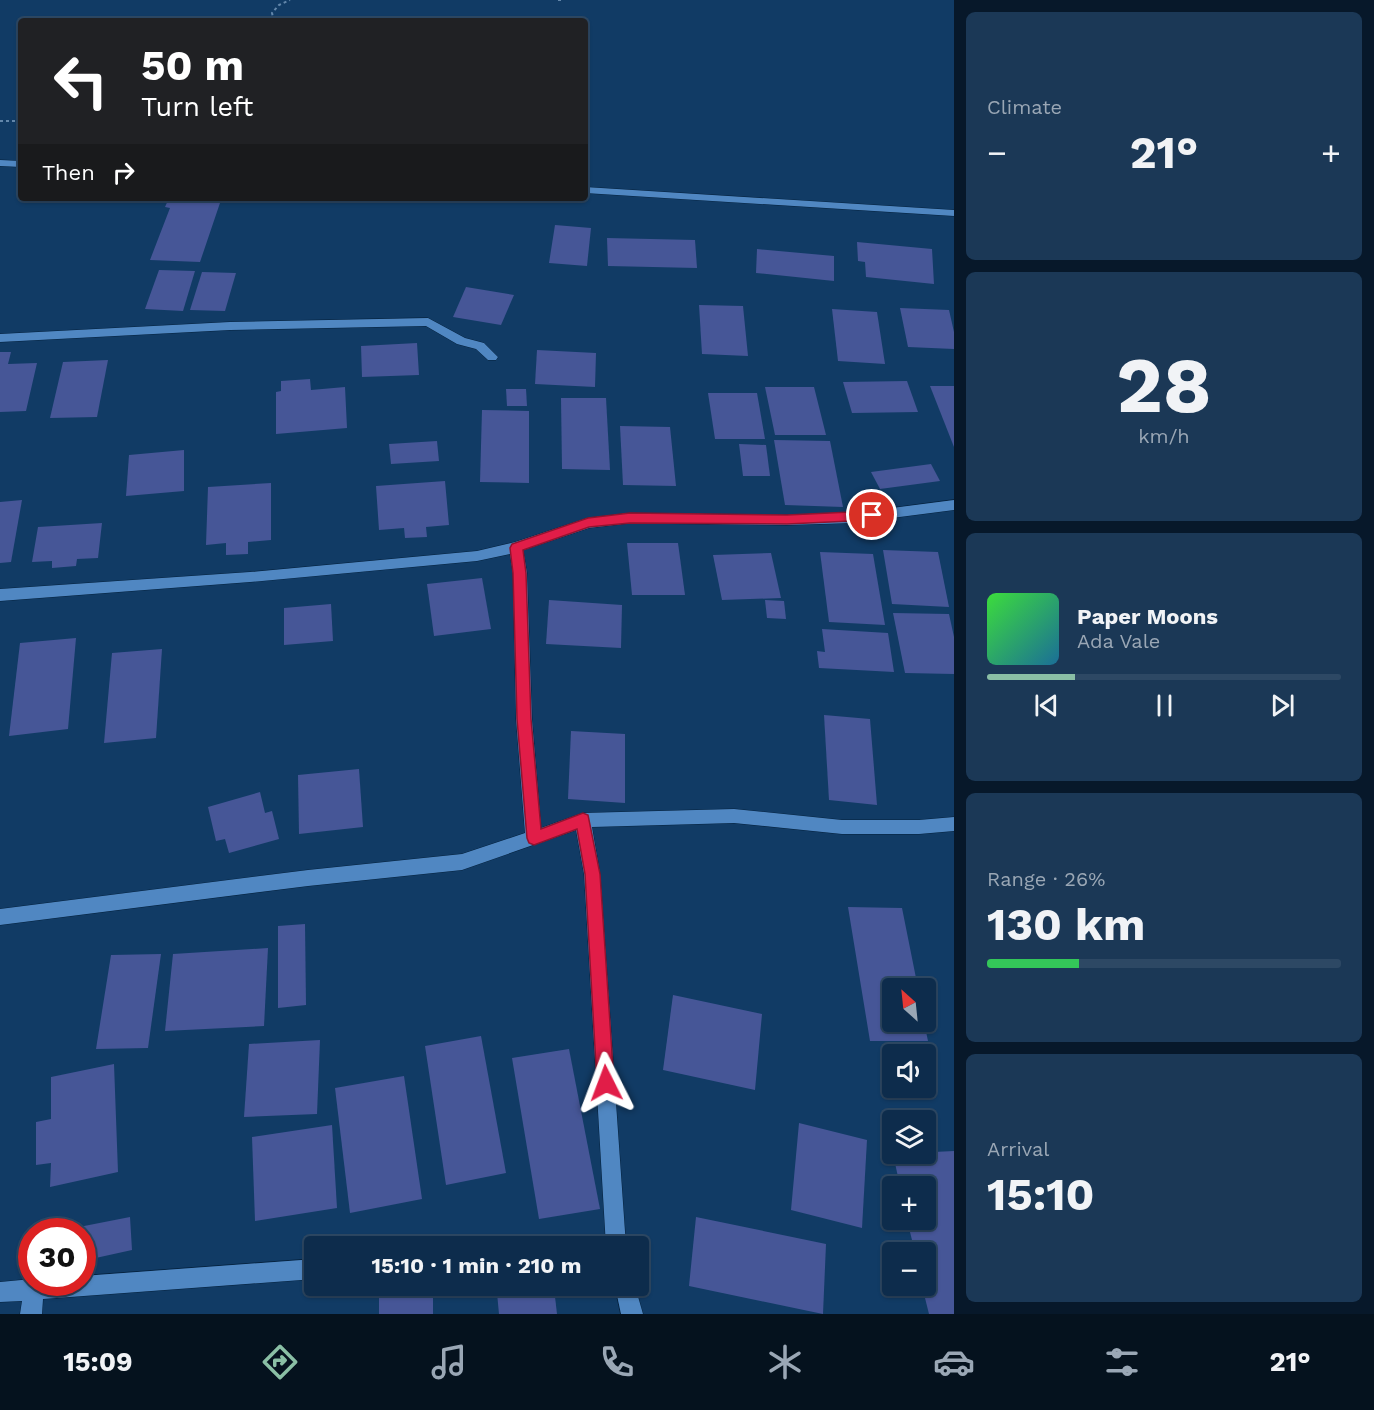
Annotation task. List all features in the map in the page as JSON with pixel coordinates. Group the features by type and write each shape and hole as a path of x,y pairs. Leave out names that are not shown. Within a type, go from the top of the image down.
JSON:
{"street":[{"path":"0,163 18,164"},
{"path":"588,190 954,213"},
{"path":"0,338 242,326 428,322 462,341 480,346 492,357"},
{"path":"0,595 250,577 477,556 516,548 588,523 630,518 842,518 954,505"},
{"path":"516,548 520,583 524,719 534,838"},
{"path":"0,917 183,893 462,862 583,820 734,816 842,826 919,827 954,824"},
{"path":"583,820 592,874 615,1236"},
{"path":"96,1285 304,1270"},
{"path":"0,1292 18,1290"},
{"path":"31,1314 32,1296"},
{"path":"628,1296 632,1314"}],"path":[{"path":"273,18 272,13 279,5 290,0"},
{"path":"0,121 18,121"}],"building":[{"path":"168,201 221,201 200,262 150,260 170,208 165,207"},
{"path":"555,225 591,228 587,266 549,263"},
{"path":"607,238 695,240 697,268 608,266"},
{"path":"857,242 932,249 934,284 866,277 865,262 858,261"},
{"path":"757,249 834,256 834,281 756,273"},
{"path":"159,270 195,271 183,311 145,309"},
{"path":"202,272 236,273 225,311 190,310"},
{"path":"466,287 514,295 501,325 453,317"},
{"path":"699,305 743,306 748,356 702,354"},
{"path":"900,308 949,310 954,332 954,349 908,347"},
{"path":"832,309 877,312 885,364 838,361"},
{"path":"417,343 419,375 362,377 361,346"},
{"path":"537,350 596,353 595,387 535,384"},
{"path":"0,352 11,352 8,364 37,363 26,411 0,412"},
{"path":"108,360 97,417 50,418 63,362"},
{"path":"310,379 311,390 345,387 347,428 276,434 276,392 281,391 281,381"},
{"path":"907,381 918,412 852,413 843,382"},
{"path":"930,386 954,386 954,447"},
{"path":"765,387 814,387 826,435 775,435"},
{"path":"506,389 526,389 527,406 507,406"},
{"path":"708,393 757,393 765,439 715,439"},
{"path":"561,398 606,398 610,470 562,469"},
{"path":"482,410 529,411 529,483 480,482"},
{"path":"620,426 670,427 676,486 623,485"},
{"path":"774,440 830,441 843,507 785,505"},
{"path":"437,441 439,461 391,464 389,444"},
{"path":"739,444 766,445 770,476 743,476"},
{"path":"184,450 184,491 126,496 129,455"},
{"path":"931,464 940,481 880,489 871,472"},
{"path":"445,481 449,525 426,527 427,537 405,538 404,528 379,530 376,486"},
{"path":"271,483 271,540 248,542 248,554 226,555 226,543 206,545 208,487"},
{"path":"22,500 11,562 0,563 0,502"},
{"path":"102,523 98,558 77,559 76,566 52,568 52,561 32,562 38,527"},
{"path":"627,543 678,543 685,595 632,595"},
{"path":"883,550 938,552 949,607 892,604"},
{"path":"820,552 873,554 885,625 829,622"},
{"path":"771,553 781,598 722,600 713,555"},
{"path":"482,578 491,629 434,636 427,584"},
{"path":"549,600 622,605 621,648 546,644"},
{"path":"765,600 784,601 786,619 767,618"},
{"path":"331,604 333,641 284,645 284,608"},
{"path":"893,613 949,614 954,637 954,674 905,673"},
{"path":"822,629 888,633 894,672 819,668 817,651 825,652"},
{"path":"76,638 68,729 9,736 20,643"},
{"path":"162,649 156,738 104,743 112,653"},
{"path":"824,715 870,719 877,805 829,800"},
{"path":"571,731 625,734 625,803 568,799"},
{"path":"359,769 363,827 299,834 298,775"},
{"path":"260,792 265,813 272,811 279,839 229,853 225,839 216,841 208,807"},
{"path":"848,907 902,908 916,978 882,978 882,1032 926,1032 928,1041 870,1041"},
{"path":"305,924 306,1005 278,1008 278,926"},
{"path":"268,948 264,1026 165,1031 173,954"},
{"path":"161,954 148,1048 96,1049 111,955"},
{"path":"673,995 762,1014 755,1090 663,1070"},
{"path":"481,1036 506,1173 446,1185 425,1046"},
{"path":"320,1040 317,1114 244,1117 249,1044"},
{"path":"569,1049 600,1209 539,1219 512,1058"},
{"path":"114,1064 118,1172 50,1187 51,1163 36,1165 36,1122 51,1119 51,1077"},
{"path":"404,1076 422,1199 350,1213 335,1088"},
{"path":"799,1123 867,1140 862,1228 791,1210"},
{"path":"332,1125 337,1208 255,1221 252,1137"},
{"path":"954,1151 954,1314 929,1314 924,1296 936,1296 936,1242 912,1242 910,1230 936,1230 936,1176 898,1176 895,1164 936,1164 936,1152"},
{"path":"130,1217 132,1250 96,1258 96,1224"},
{"path":"696,1217 826,1244 823,1314 689,1286"},
{"path":"433,1296 433,1314 379,1314 379,1298"},
{"path":"497,1296 555,1296 557,1314 499,1314"}],"route":[{"path":"606,1083 592,874 583,820 534,838 524,719 520,573 516,548 588,523 630,518 787,520 853,518 872,515"}]}
